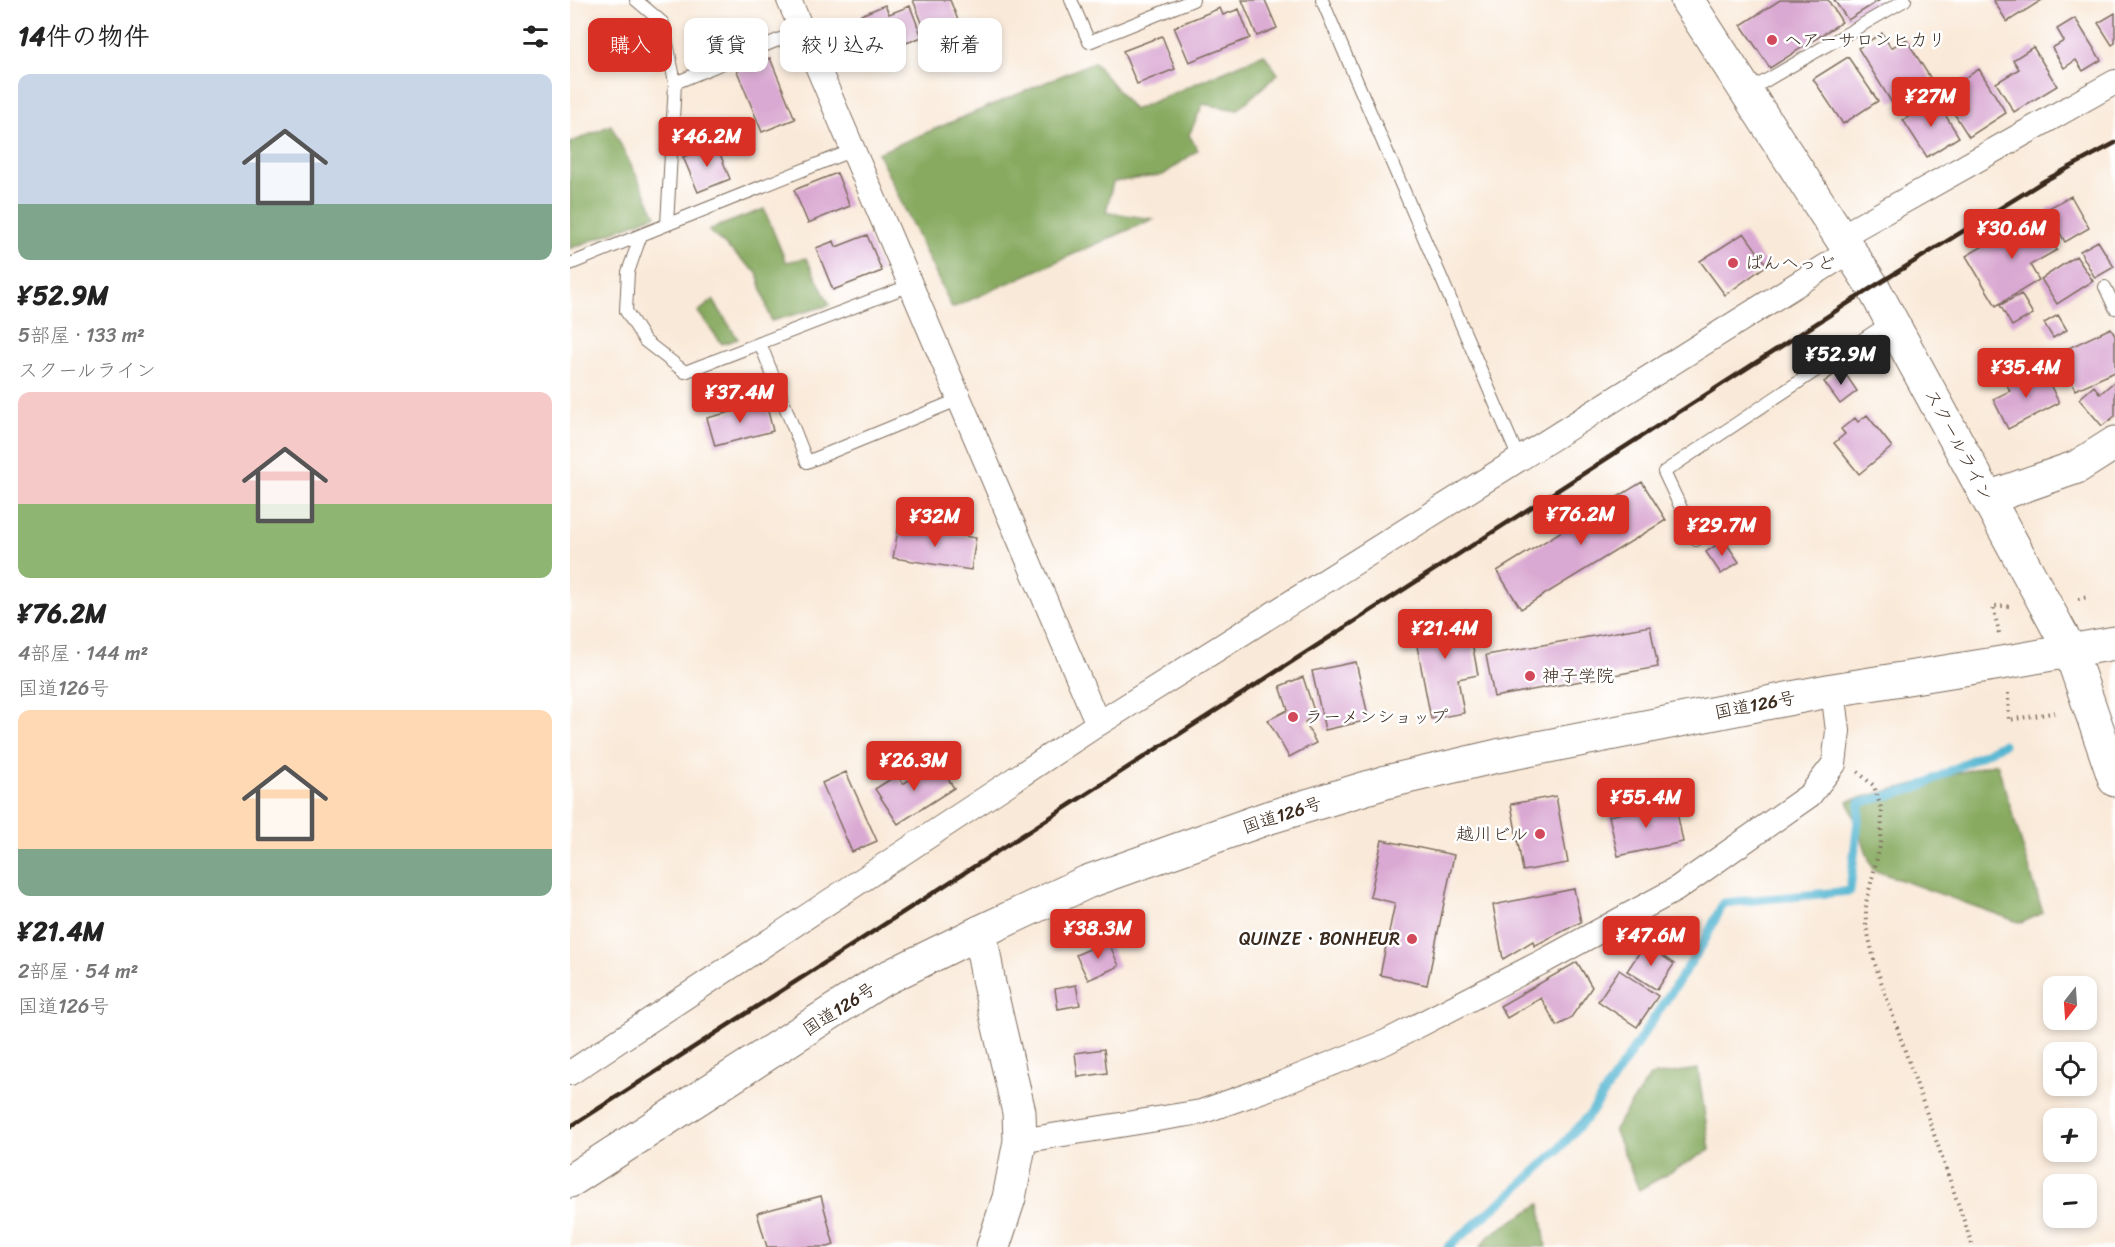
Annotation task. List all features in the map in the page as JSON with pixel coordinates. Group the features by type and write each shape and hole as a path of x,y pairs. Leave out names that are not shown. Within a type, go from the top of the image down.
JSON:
{"main road":[{"name":"スクールライン","path":"1687,0 1873,287 2070,651"},
{"path":"1988,498 2078,467 2115,443"},
{"name":"国道126号","path":"570,1181 880,981 1087,882 1267,818 1386,782 1497,756 1833,690 2115,642"},
{"path":"2070,651 2115,780"},
{"path":"980,932 989,984 1019,1112 1020,1141 1009,1198 993,1247"}],"street":[{"path":"789,0 797,18"},
{"path":"820,72 1098,724"},
{"path":"570,1073 1098,724 1519,459 1845,244 2115,82"},
{"path":"1020,1141 1201,1112 1283,1083 1386,1042 1546,960 1675,890 1810,795 1834,764 1838,731 1833,690"}],"lane":[{"path":"636,0 663,23 675,83 667,224"},
{"path":"1071,0 1089,42 1193,0"},
{"path":"1322,0 1519,459"},
{"path":"1746,92 1905,0"},
{"path":"675,83 780,39"},
{"path":"570,264 853,150"},
{"path":"641,235 628,272 626,311 645,341 685,372 911,285"},
{"path":"2105,287 2115,308"},
{"path":"1696,540 1664,472 1891,320"},
{"path":"760,343 807,462 960,399"}],"path":[{"path":"1874,786 1882,811 1881,842 1866,903 1866,925 1875,964 1973,1247"}],"green space":[{"path":"1264,54 1278,74 1237,110 1203,104 1189,135 1198,150 1163,175 1113,182 1106,212 1153,219 952,308 878,153 1094,62 1134,110"},
{"path":"611,125 656,215 570,249 570,143"},
{"path":"764,209 786,262 806,258 830,305 771,321 757,273 708,230"},
{"path":"713,300 738,339 722,344 698,312"},
{"path":"1997,763 2043,913 2021,923 1873,870 1848,801"},
{"path":"1698,1069 1710,1150 1639,1190 1614,1129 1650,1076"},
{"path":"1540,1204 1546,1247 1480,1247 1491,1234"}],"building":[{"path":"913,0 950,0 957,18 920,18"},
{"path":"1242,0 1265,0 1277,28 1257,36"},
{"path":"1780,0 1828,0 1842,22 1770,68 1741,25"},
{"path":"1834,0 1880,0 1848,20"},
{"path":"1995,0 2042,0 2007,22"},
{"path":"885,5 889,14 910,6 918,27 918,39 906,43 906,18 862,18 861,15"},
{"path":"1220,8 1223,15 1239,9 1250,38 1189,62 1174,27"},
{"path":"2115,13 2115,43 2112,45 2098,23"},
{"path":"2075,18 2101,60 2083,71 2076,60 2064,68 2052,48 2064,41 2057,29"},
{"path":"1882,33 1891,48 1906,39 1931,79 1892,103 1858,48"},
{"path":"1162,36 1175,69 1137,84 1123,51"},
{"path":"2033,47 2057,86 2014,112 1996,83 2019,69 2013,60"},
{"path":"1848,57 1878,101 1843,124 1813,79"},
{"path":"770,58 795,119 762,132 737,72 768,72 768,59"},
{"path":"1979,69 2006,113 1969,137 1941,93"},
{"path":"1936,100 1959,137 1927,157 1903,120"},
{"path":"716,144 730,179 698,192 683,157"},
{"path":"837,173 850,206 808,223 794,190"},
{"path":"2071,196 2089,228 2065,242 2047,209"},
{"path":"2036,215 2057,250 2030,265 2039,280 1996,306 1966,256"},
{"name":"ぱんへっど","path":"1744,233 1767,265 1725,295 1700,261"},
{"path":"867,235 882,271 833,290 816,248 834,241 836,247"},
{"path":"2098,241 2114,267 2095,278 2080,251"},
{"path":"2076,256 2093,281 2057,304 2041,279"},
{"path":"2021,294 2033,314 2012,326 2000,305"},
{"path":"2058,315 2067,330 2053,338 2044,323"},
{"path":"2111,328 2115,336 2115,372 2075,390 2058,353"},
{"path":"2042,368 2059,403 2008,429 1993,399 2010,391 2007,385"},
{"path":"1842,369 1857,391 1840,404 1824,382"},
{"path":"2115,381 2115,416 2102,426 2079,399 2094,386 2100,394"},
{"path":"766,403 773,431 715,446 707,418"},
{"path":"1867,415 1892,447 1859,474 1834,443 1845,434 1841,429 1855,418 1858,422"},
{"path":"1642,482 1666,520 1521,609 1497,571"},
{"path":"899,525 976,538 971,570 893,558"},
{"path":"1724,540 1739,562 1721,574 1706,552"},
{"path":"1466,610 1478,675 1458,679 1464,713 1431,719 1412,620"},
{"path":"1650,626 1658,667 1494,697 1486,655"},
{"path":"1356,662 1369,720 1325,730 1312,671"},
{"name":"ラーメンショップ","path":"1303,677 1315,714 1305,722 1316,743 1289,757 1268,720 1288,710 1280,686"},
{"path":"937,762 954,788 898,824 875,789 897,775 903,784"},
{"path":"846,772 877,841 852,852 822,783"},
{"name":"越川ビル","path":"1556,796 1568,863 1523,871 1511,804"},
{"path":"1675,802 1683,842 1618,856 1609,816"},
{"name":"QUINZE・BONHEUR","path":"1382,840 1454,855 1427,985 1380,975 1395,903 1370,897"},
{"path":"1574,889 1581,922 1534,946 1533,941 1503,959 1493,905"},
{"path":"1108,941 1119,966 1088,980 1076,955"},
{"path":"1645,944 1674,964 1657,990 1627,971"},
{"path":"1577,962 1592,987 1570,1019 1557,1026 1541,998 1507,1018 1500,1006"},
{"path":"1619,970 1658,996 1637,1027 1598,1001"},
{"path":"1076,985 1080,1005 1058,1009 1055,989"},
{"path":"1104,1049 1107,1073 1078,1077 1075,1053"},
{"path":"821,1196 834,1245 828,1247 767,1247 757,1213"}],"waterway":[{"path":"1448,1247 1556,1152 1591,1113 1703,944 1723,903 1850,891 1860,803 1917,788 2003,744"}],"railway":[{"path":"570,1127 1873,287 2044,181 2115,143"}],"place":[{"name":"ヘアーサロンヒカリ","path":"1772,40"},
{"name":"ぱんへっど","path":"1733,263"},
{"name":"神子学院","path":"1530,676"},
{"name":"ラーメンショップ","path":"1293,717"},
{"name":"越川ビル","path":"1540,834"},
{"name":"QUINZE・BONHEUR","path":"1412,939"}]}
